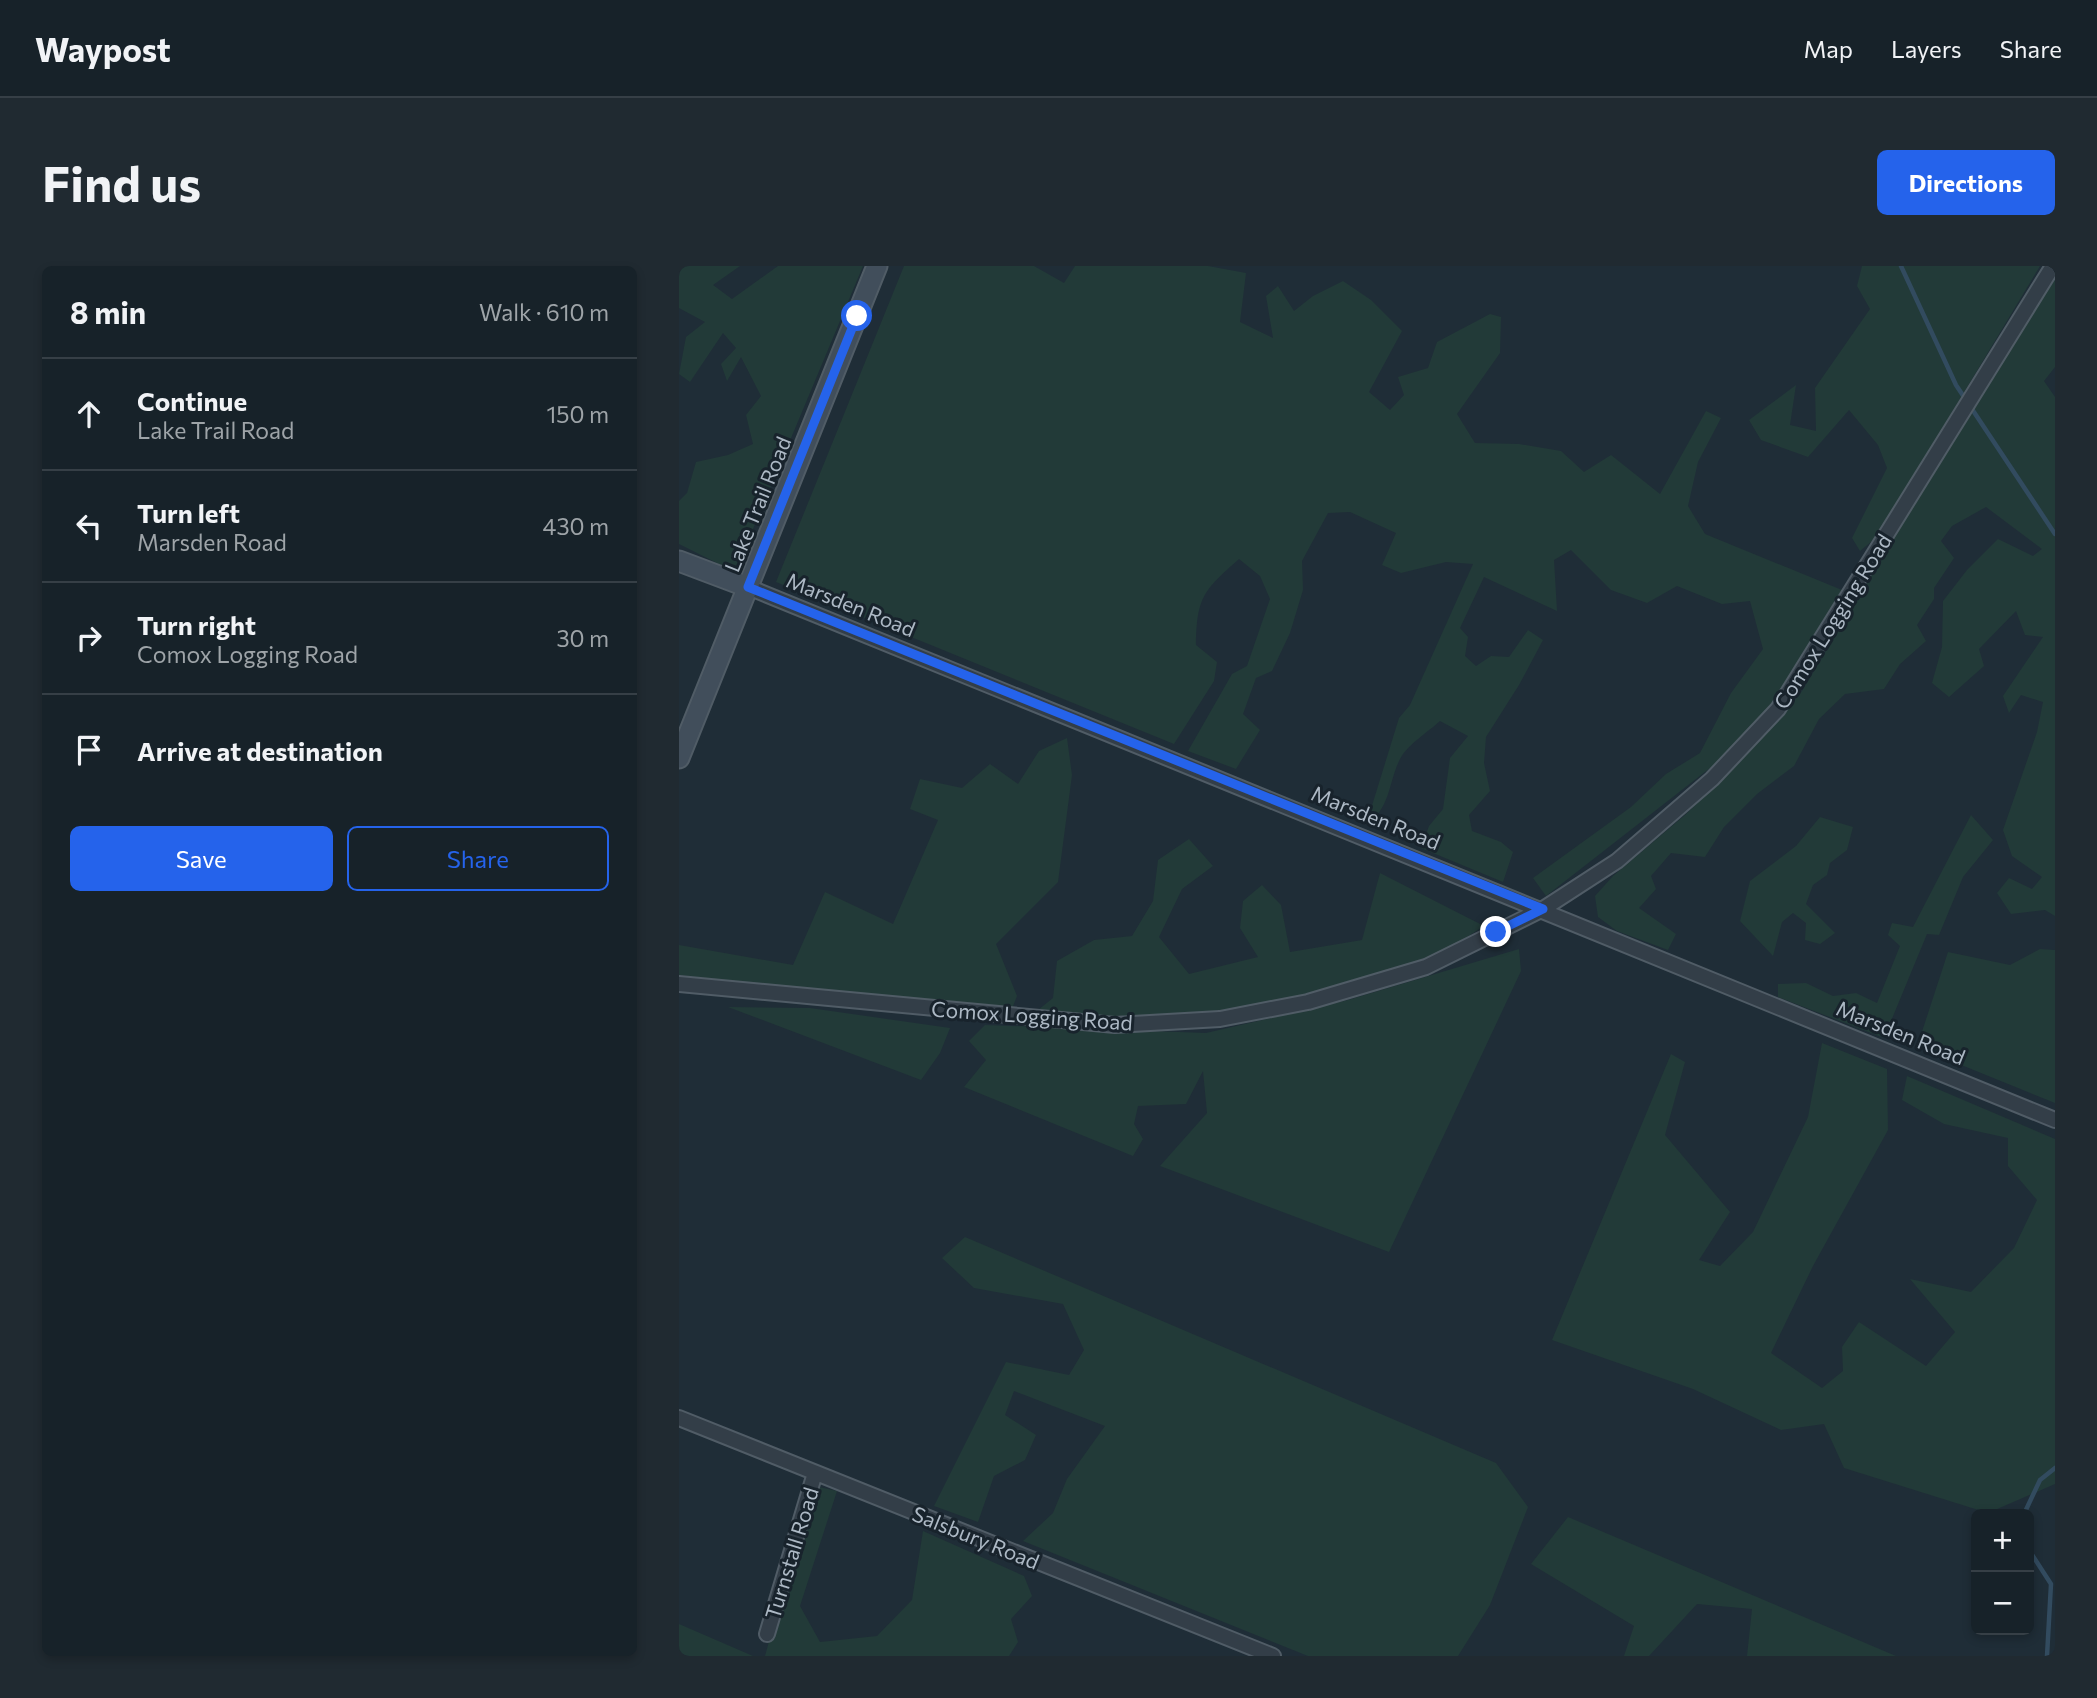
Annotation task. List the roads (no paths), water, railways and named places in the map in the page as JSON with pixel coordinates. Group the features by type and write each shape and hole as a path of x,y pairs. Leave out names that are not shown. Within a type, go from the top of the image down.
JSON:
{"street":[{"name":"Lake Trail Road","path":"679,758 877,266"},
{"name":"Comox Logging Road","path":"679,984 1115,1025 1220,1019 1308,1002 1426,967 1543,909 1618,861 1712,779 1779,709 2053,266"},
{"name":"Marsden Road","path":"679,561 1543,909 2055,1120"},
{"name":"Salsbury Road","path":"679,1418 1273,1656"},
{"name":"Turnstall Road","path":"768,1634 815,1473"}],"waterway":[{"path":"1901,266 1956,385 2055,534"},
{"path":"2026,1509 2040,1480 2055,1468"},
{"path":"2034,1558 2051,1584 2047,1656"}]}
